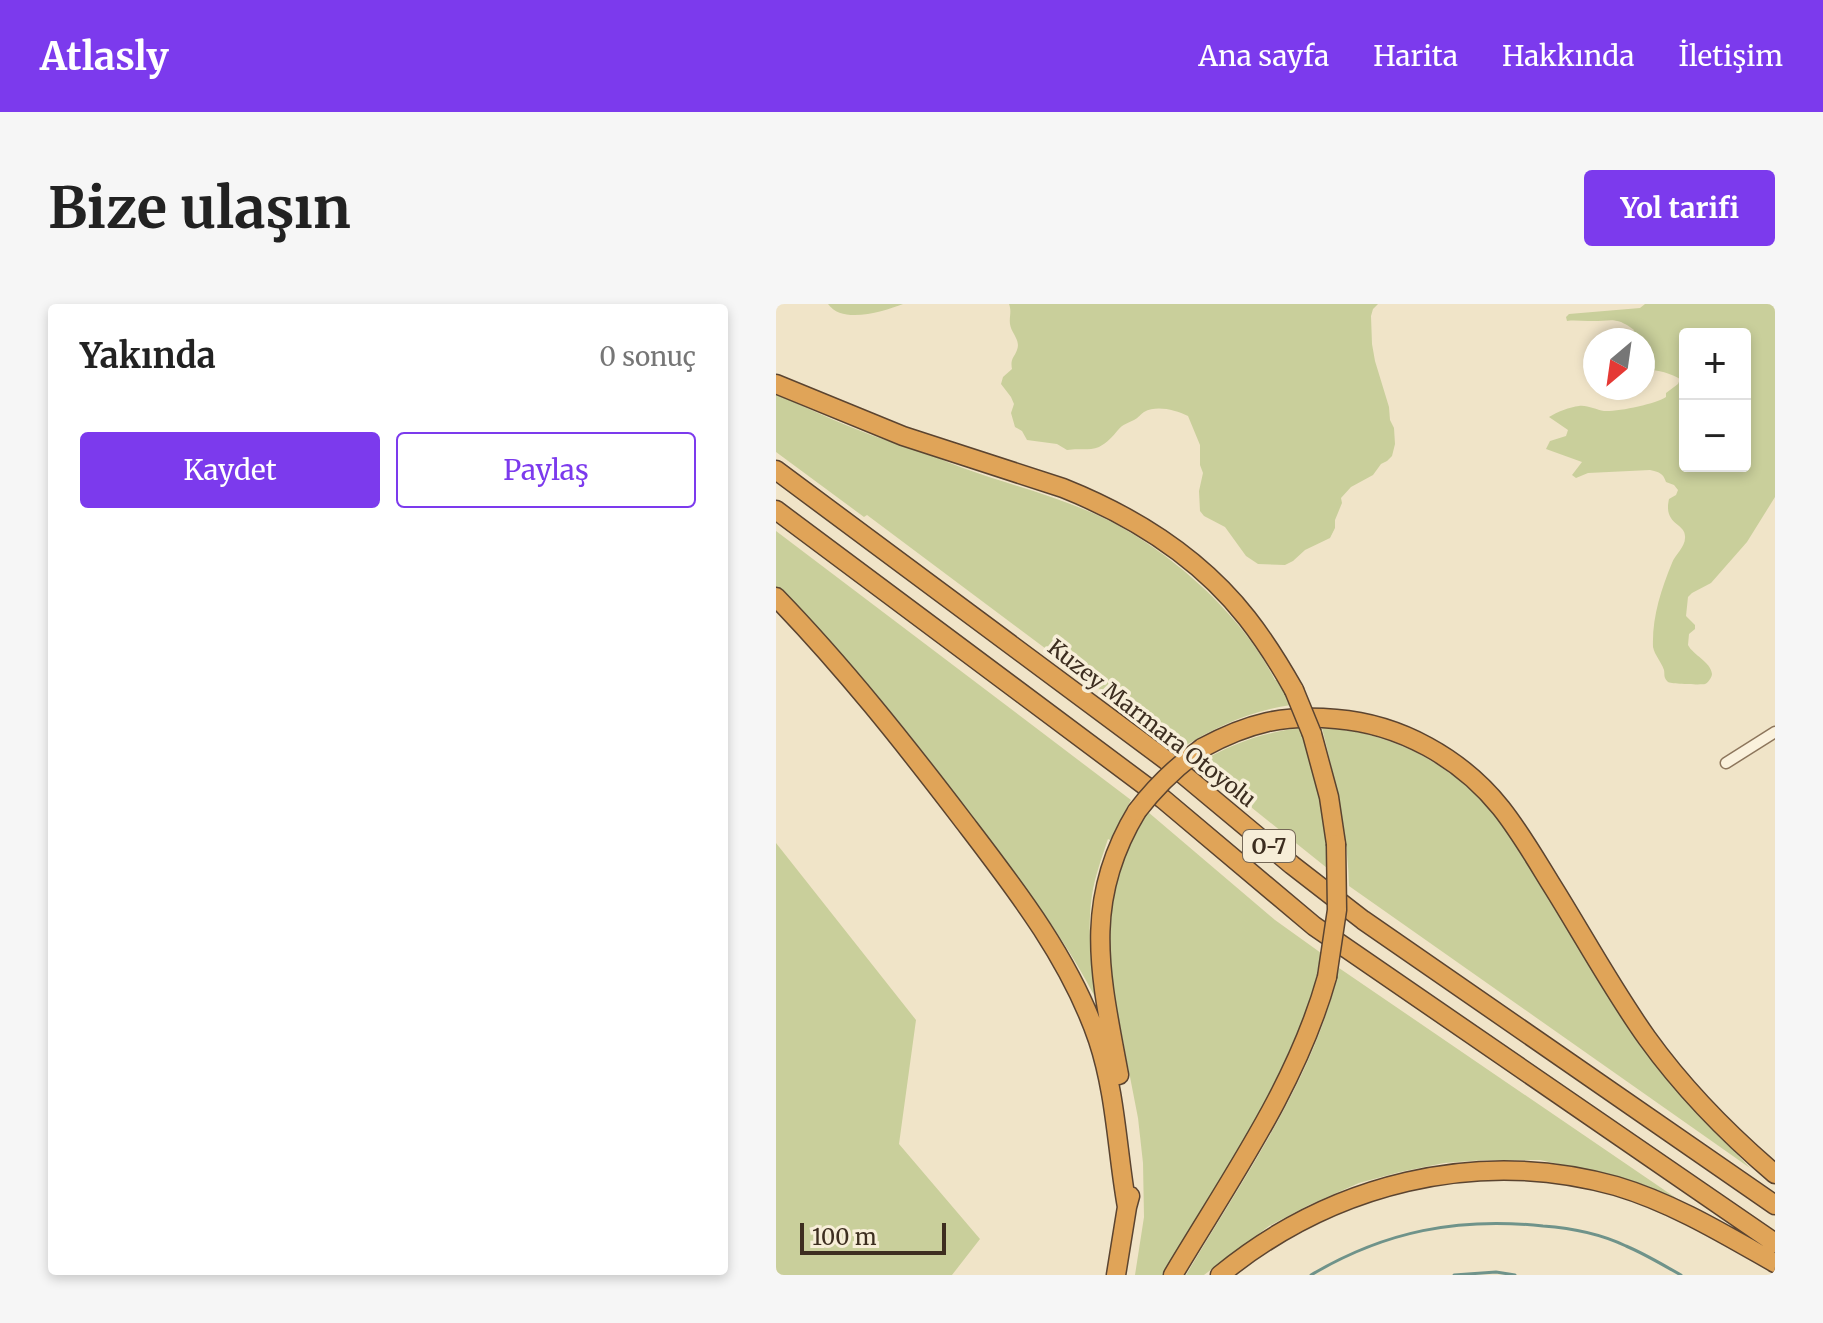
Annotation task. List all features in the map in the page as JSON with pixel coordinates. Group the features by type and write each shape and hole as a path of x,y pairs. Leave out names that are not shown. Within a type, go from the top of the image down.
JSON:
{"highway":[{"path":"776,384 903,436 1063,488 1137,523 1195,565 1229,597 1271,650 1294,690 1312,734 1327,786 1336,844 1337,910 1327,977 1307,1039 1286,1084 1173,1275"},
{"name":"Kuzey Marmara Otoyolu","path":"776,470 1166,760 1363,920 1775,1205"},
{"name":"O-7","path":"776,510 1163,799 1314,926 1775,1243"},
{"path":"776,597 935,783 1018,894 1052,946 1088,1015 1104,1061 1115,1110 1127,1207"},
{"path":"1116,1275 1132,1185 1128,1124 1105,997 1099,940 1100,918 1111,865 1137,811 1169,773 1202,748 1257,723 1297,718 1352,720 1406,736 1461,768 1485,789 1515,826 1648,1039 1704,1105 1775,1174"},
{"path":"1220,1275 1268,1240 1338,1204 1375,1190 1420,1179 1486,1170 1533,1171 1617,1187 1657,1201 1706,1224 1775,1263"}],"street":[{"path":"1726,763 1775,732"}],"green space":[{"path":"828,304 903,304 875,313 853,315 843,314"},
{"path":"1009,304 1378,304 1371,316 1372,344 1394,428 1392,456 1373,475 1351,487 1341,498 1330,538 1305,550 1285,565 1258,564 1246,556 1225,527 1200,511 1199,491 1203,473 1200,445 1188,416 1166,409 1149,410 1122,426 1102,445 1091,449 1067,450 1057,444 1027,440 1022,431 1015,427 1011,413 1014,404 1001,384 1003,377 1012,369 1018,346 1010,324"},
{"path":"1645,304 1775,304 1775,497 1747,542 1711,583 1688,597 1686,616 1695,629 1689,634 1688,645 1711,670 1711,677 1705,684 1668,682 1653,647 1661,594 1673,560 1685,540 1682,528 1671,519 1668,508 1669,499 1678,490 1666,482 1660,473 1650,470 1588,473 1576,478 1572,475 1582,462 1546,449 1550,441 1566,436 1568,430 1549,417 1579,406 1604,411 1636,407 1666,397 1666,393 1679,382 1679,472 1751,472 1751,328 1679,328 1679,378 1655,371 1655,328 1631,328 1612,320 1567,321 1569,314 1640,308"},
{"path":"776,394 871,435 1062,501 1121,527 1173,562 1221,606 1260,655 1291,705 1233,721 1180,749 867,515 864,517 776,452"},
{"path":"776,531 1131,800 1108,839 1092,895 1090,933 1095,997 1042,911 924,753 842,655 776,588"},
{"path":"1301,728 1324,807 1327,868 1198,763 1248,740"},
{"path":"1322,728 1346,730 1393,742 1436,764 1474,793 1515,844 1641,1045 1686,1100 1750,1168 1349,886 1343,826"},
{"path":"1148,812 1275,920 1321,953 1309,1013 1305,1015 1269,1097 1163,1275 1135,1275 1144,1217 1143,1163 1138,1118 1110,974 1108,942 1118,873"},
{"path":"776,843 916,1020 899,1144 980,1239 952,1275 776,1275"},
{"path":"1339,968 1676,1198 1618,1177 1540,1160 1444,1163 1359,1183 1269,1226 1204,1275 1186,1275 1253,1165 1295,1088 1328,1008"}],"waterway":[{"path":"1311,1275 1339,1260 1395,1238 1452,1226 1481,1224 1554,1227 1596,1235 1633,1249 1681,1275"},
{"path":"1454,1275 1496,1272 1515,1275"}]}
